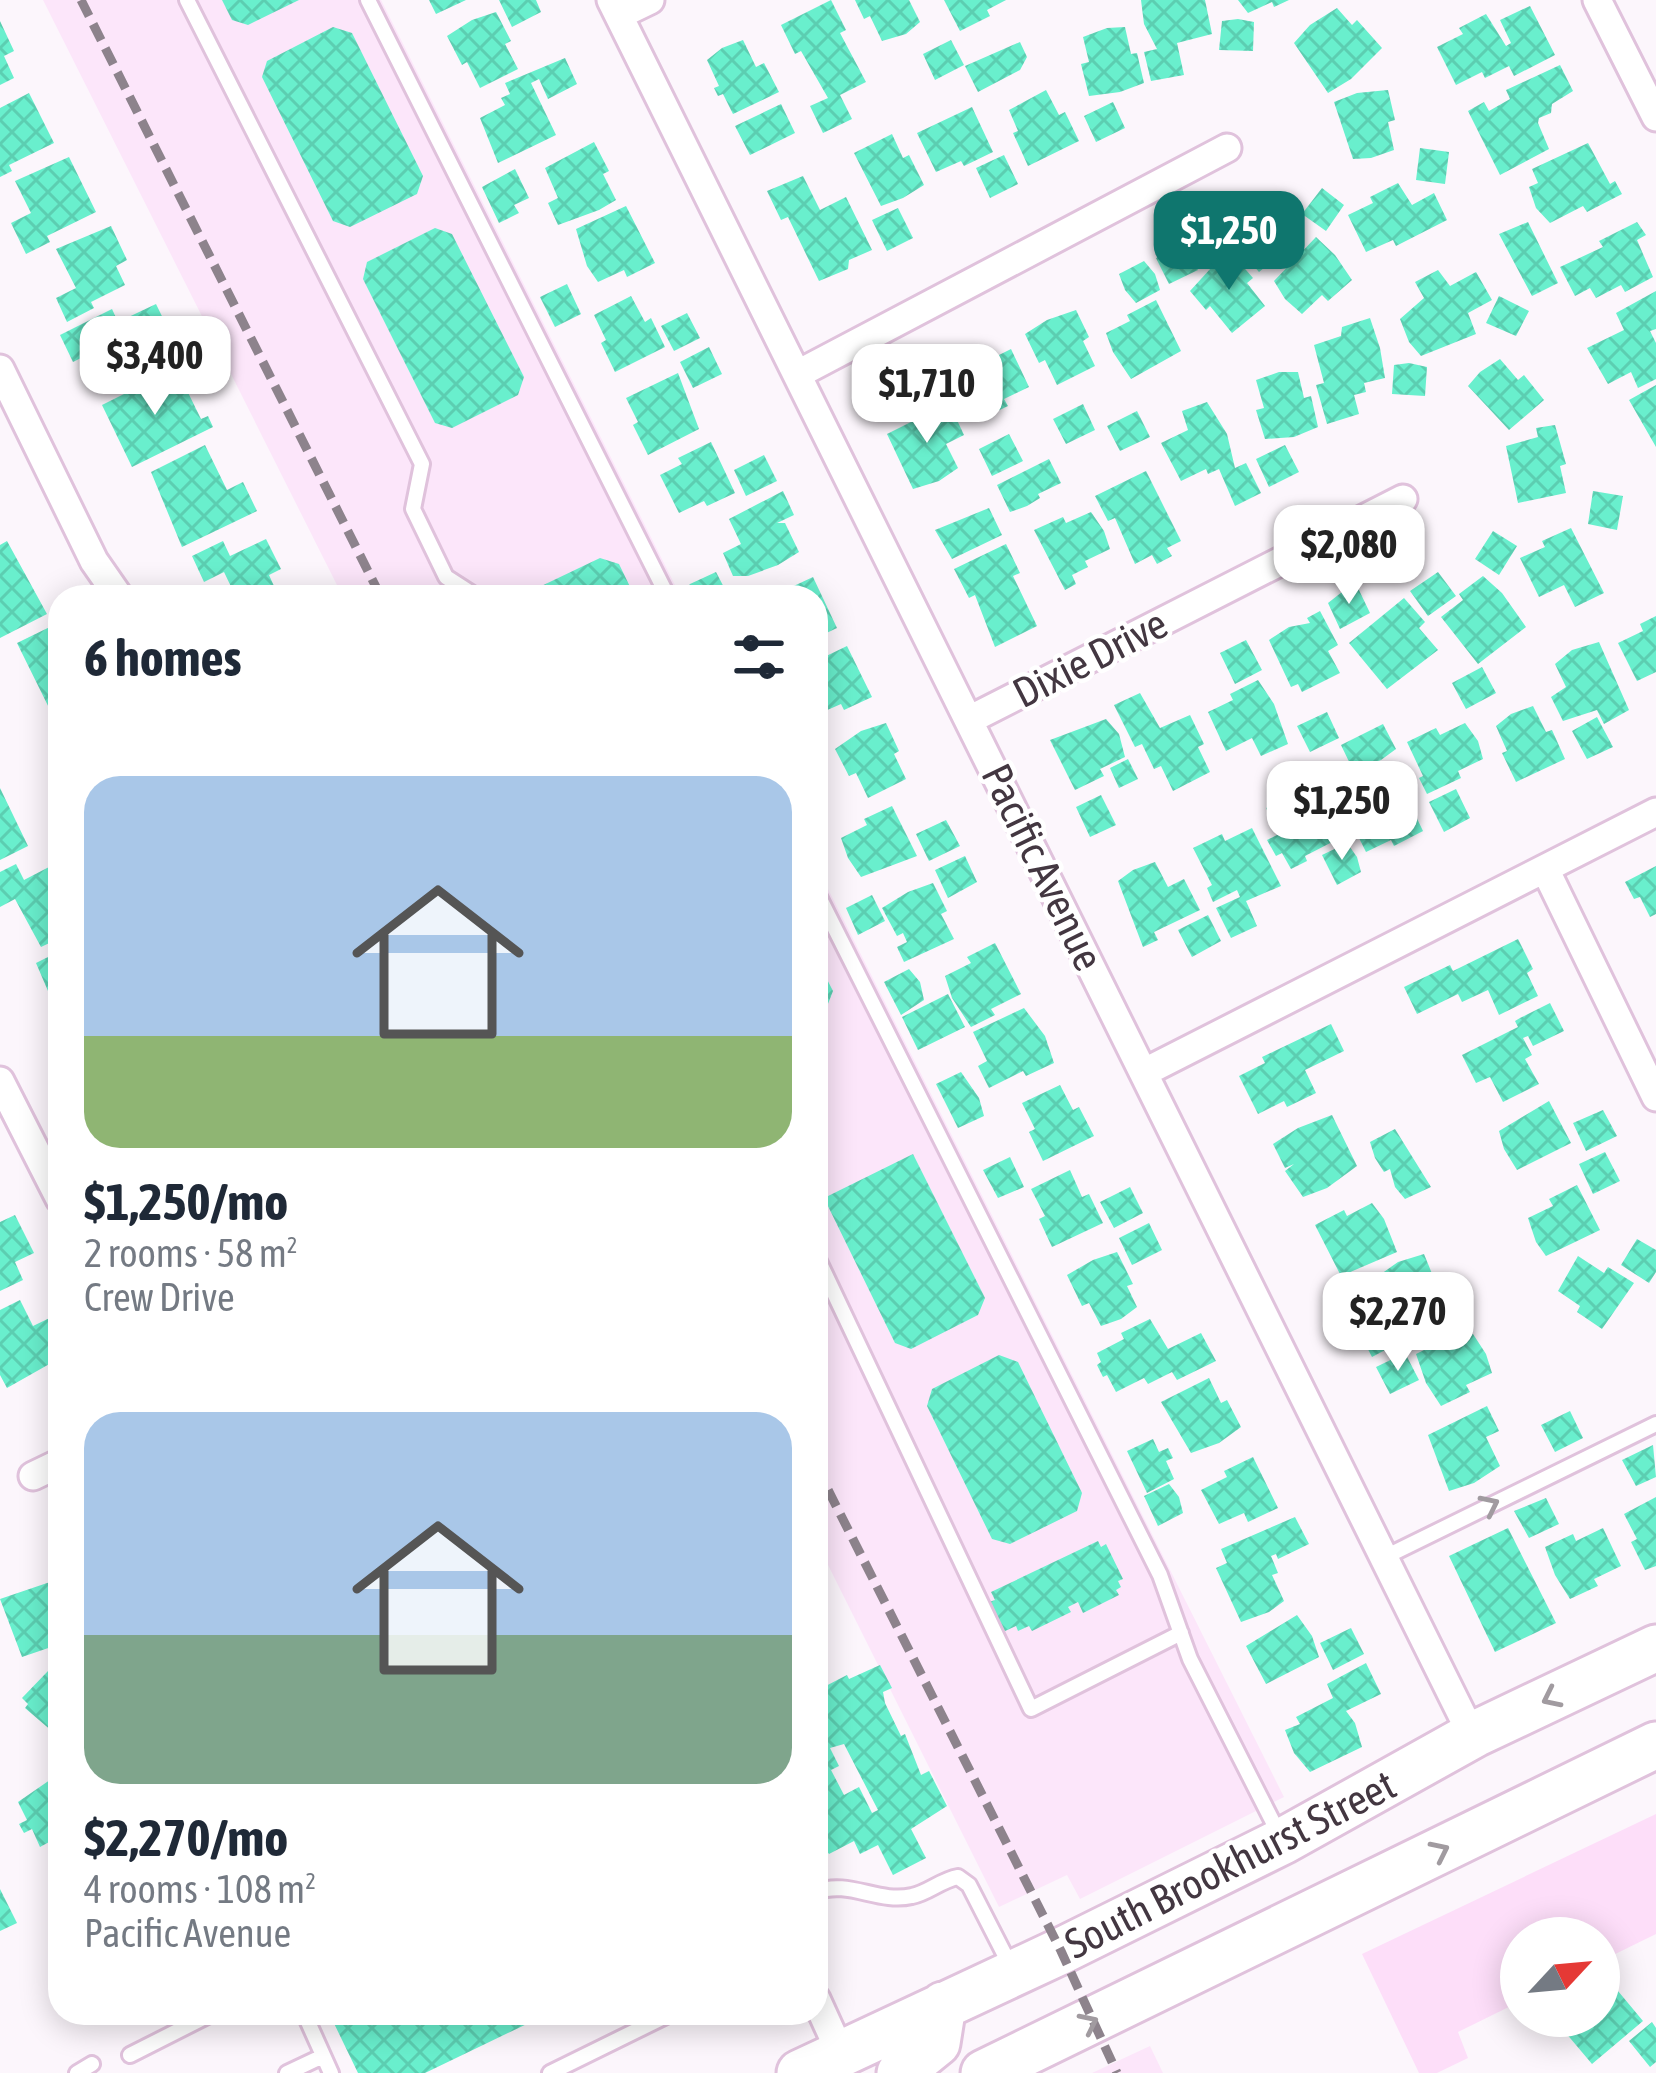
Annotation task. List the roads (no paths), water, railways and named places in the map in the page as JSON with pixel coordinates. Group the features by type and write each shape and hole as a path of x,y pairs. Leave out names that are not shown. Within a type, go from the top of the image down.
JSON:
{"main road":[{"name":"South Brookhurst Street","path":"800,2073 843,2063 943,2006 1283,1841 1475,1734 1656,1648"},
{"name":"South Brookhurst Street","path":"984,2073 1656,1745"},
{"path":"900,2073 937,2043 943,2006"}],"street":[{"path":"615,8 650,0"},
{"path":"1597,0 1656,117"},
{"name":"Pacific Avenue","path":"615,8 1475,1734"},
{"path":"799,374 1227,148"},
{"path":"0,369 94,561 111,585"},
{"name":"Dixie Drive","path":"969,719 1403,499"},
{"path":"1145,1072 1656,812"},
{"path":"1545,869 1656,1097"},
{"path":"0,1081 7,1113 48,1180"},
{"path":"33,1476 48,1469"},
{"path":"827,2025 843,2063"}],"lane":[{"path":"187,0 422,464 413,509 446,578 457,585"},
{"path":"368,0 662,585"},
{"path":"828,914 1160,1575 1190,1659 1283,1841"},
{"path":"828,1280 1031,1709 1181,1633"},
{"path":"1385,1557 1656,1424"},
{"path":"828,1887 873,1896 913,1896 958,1877 969,1885 1015,1973"},
{"path":"130,2055 189,2025"},
{"path":"309,2025 331,2073"},
{"path":"550,2073 648,2025"},
{"path":"287,2073 323,2056"},
{"path":"77,2073 92,2064"}],"railway":[{"path":"81,0 375,585"},
{"path":"828,1490 1061,1951 1117,2073"}]}
